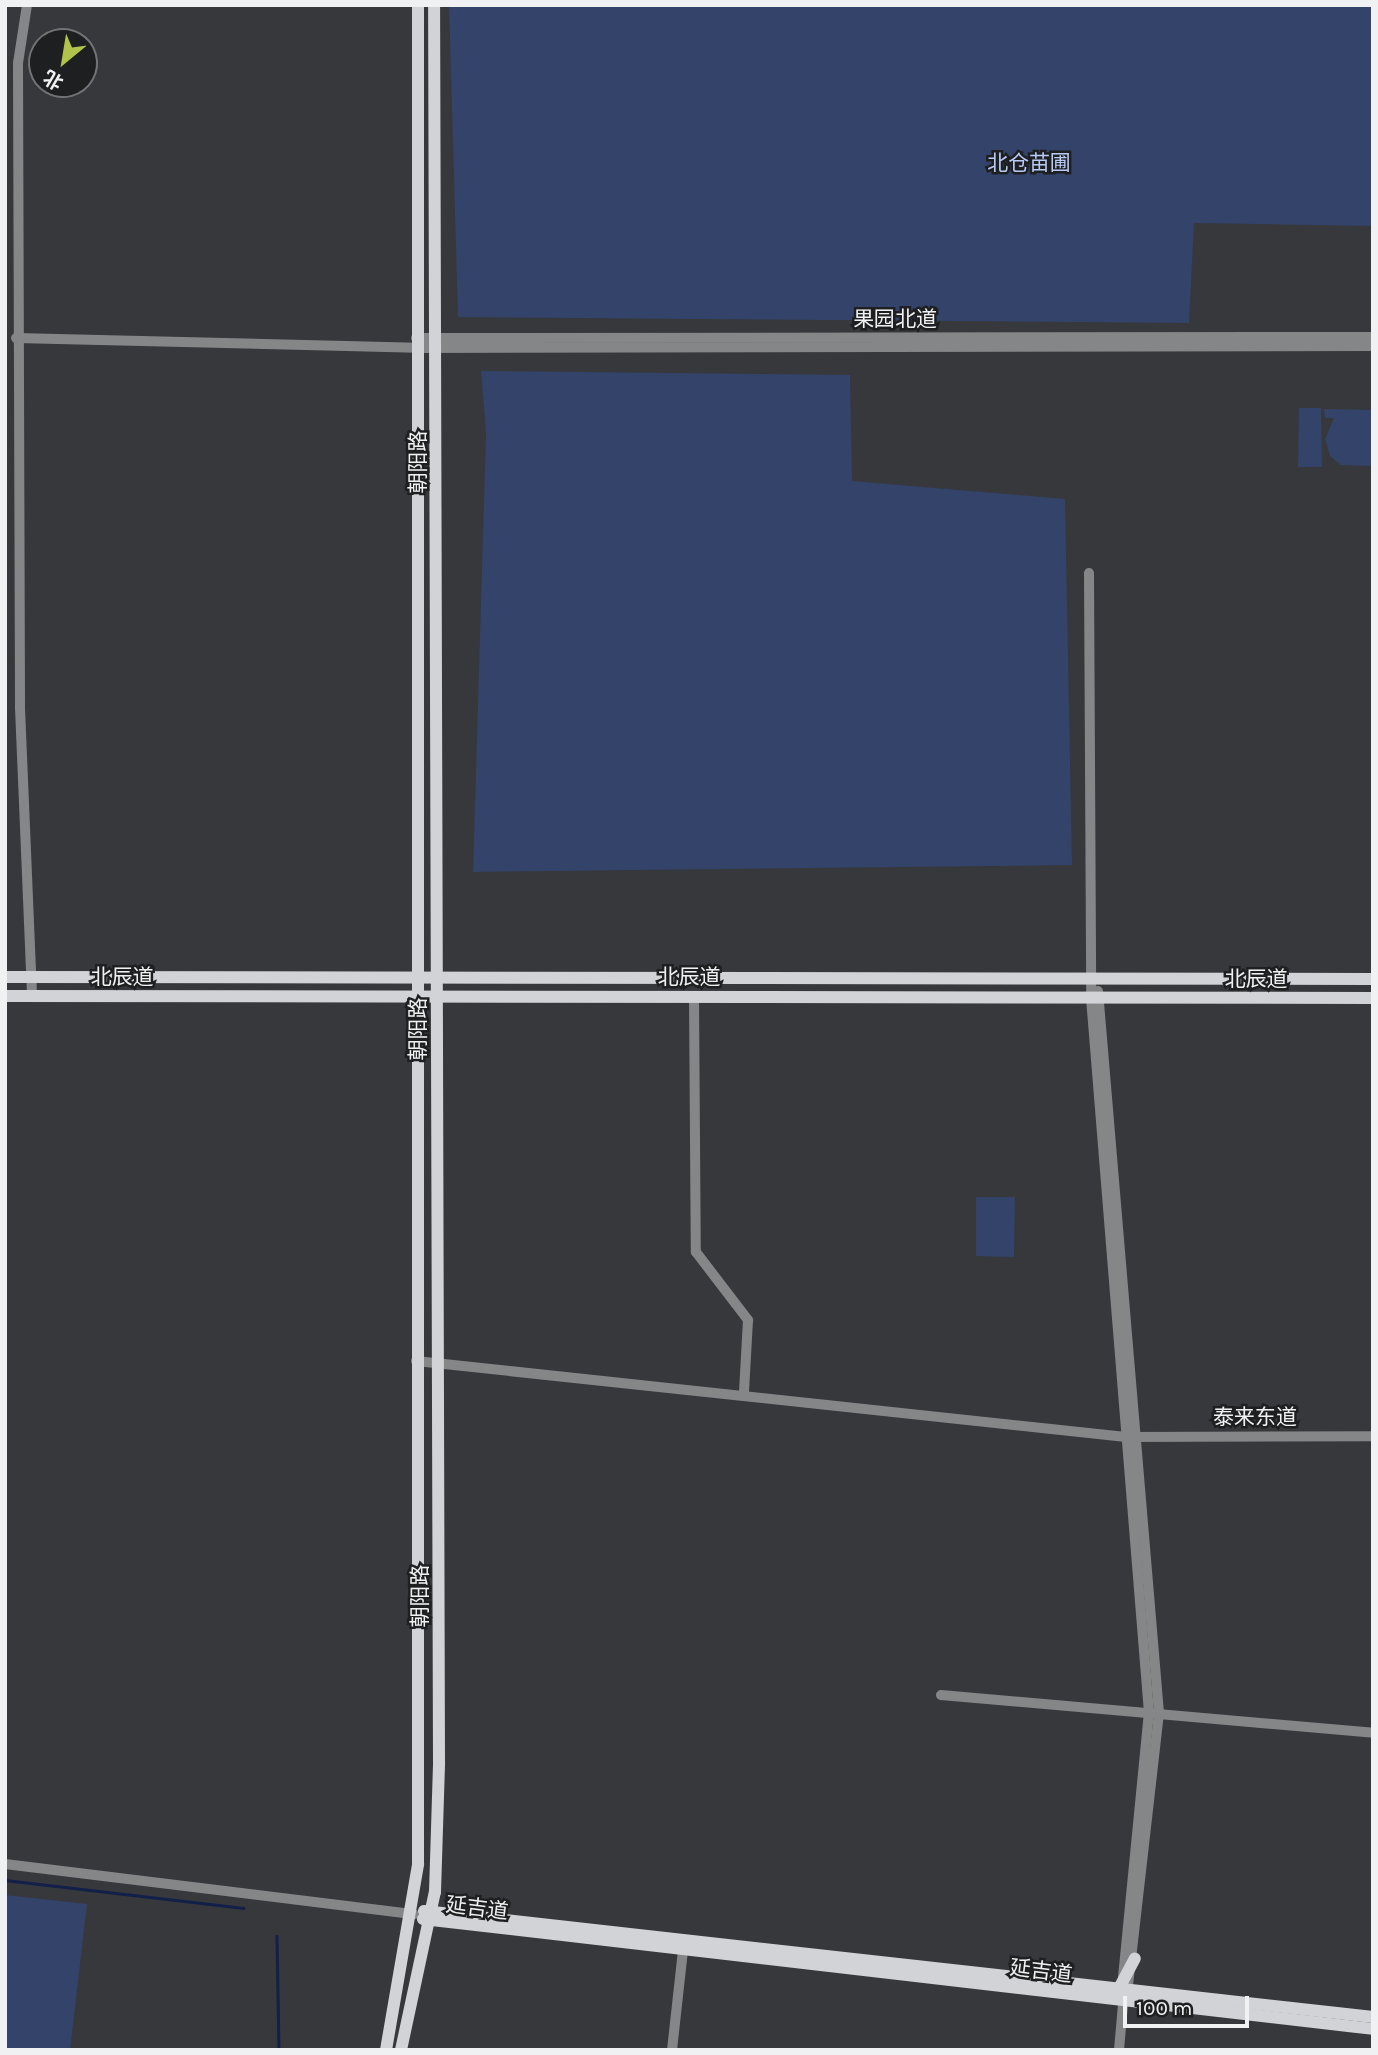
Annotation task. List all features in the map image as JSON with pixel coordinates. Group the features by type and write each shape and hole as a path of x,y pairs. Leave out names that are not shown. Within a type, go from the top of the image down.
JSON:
{"main road":[{"name":"朝阳路","path":"386,2050 414,1914 418,5"},
{"name":"朝阳路","path":"401,2050 431,1916 439,1361 438,343 434,5"},
{"name":"北辰道","path":"5,977 1373,979"},
{"name":"北辰道","path":"5,996 1373,998"},
{"name":"延吉道","path":"414,1914 1373,2017"},
{"name":"延吉道","path":"431,1916 683,1951 1096,1997 1125,1990 1373,2029"},
{"path":"1125,1990 1135,1958"}],"street":[{"path":"25,5 18,63 18,338 20,722 29,996"},
{"name":"果园北道","path":"438,343 1373,337"},
{"name":"果园北道","path":"18,338 416,343 1373,346"},
{"path":"1089,573 1091,979 1097,998 1154,1712 1135,1958"},
{"path":"694,996 696,1252 748,1320 744,1392"},
{"name":"泰来东道","path":"416,1361 439,1361 744,1392 1131,1437 1373,1436"},
{"path":"941,1695 1373,1733"},
{"path":"1119,2050 1154,1712"},
{"path":"5,1864 414,1914"},
{"path":"672,2050 683,1951"}],"green space":[{"name":"北仓苗圃","path":"449,5 1373,5 1373,226 1194,223 1189,323 458,317"},
{"path":"481,371 850,375 852,481 1065,499 1072,865 473,872 486,433"},
{"path":"1299,408 1321,408 1322,467 1298,467"},
{"path":"1324,409 1373,410 1373,466 1341,465 1330,456 1325,439 1334,418 1325,418"},
{"path":"976,1197 1015,1197 1014,1257 976,1256"},
{"path":"5,1895 87,1904 70,2050 5,2050"}],"waterway":[{"path":"5,1880 243,1908"},
{"path":"277,1936 279,2050"}]}
